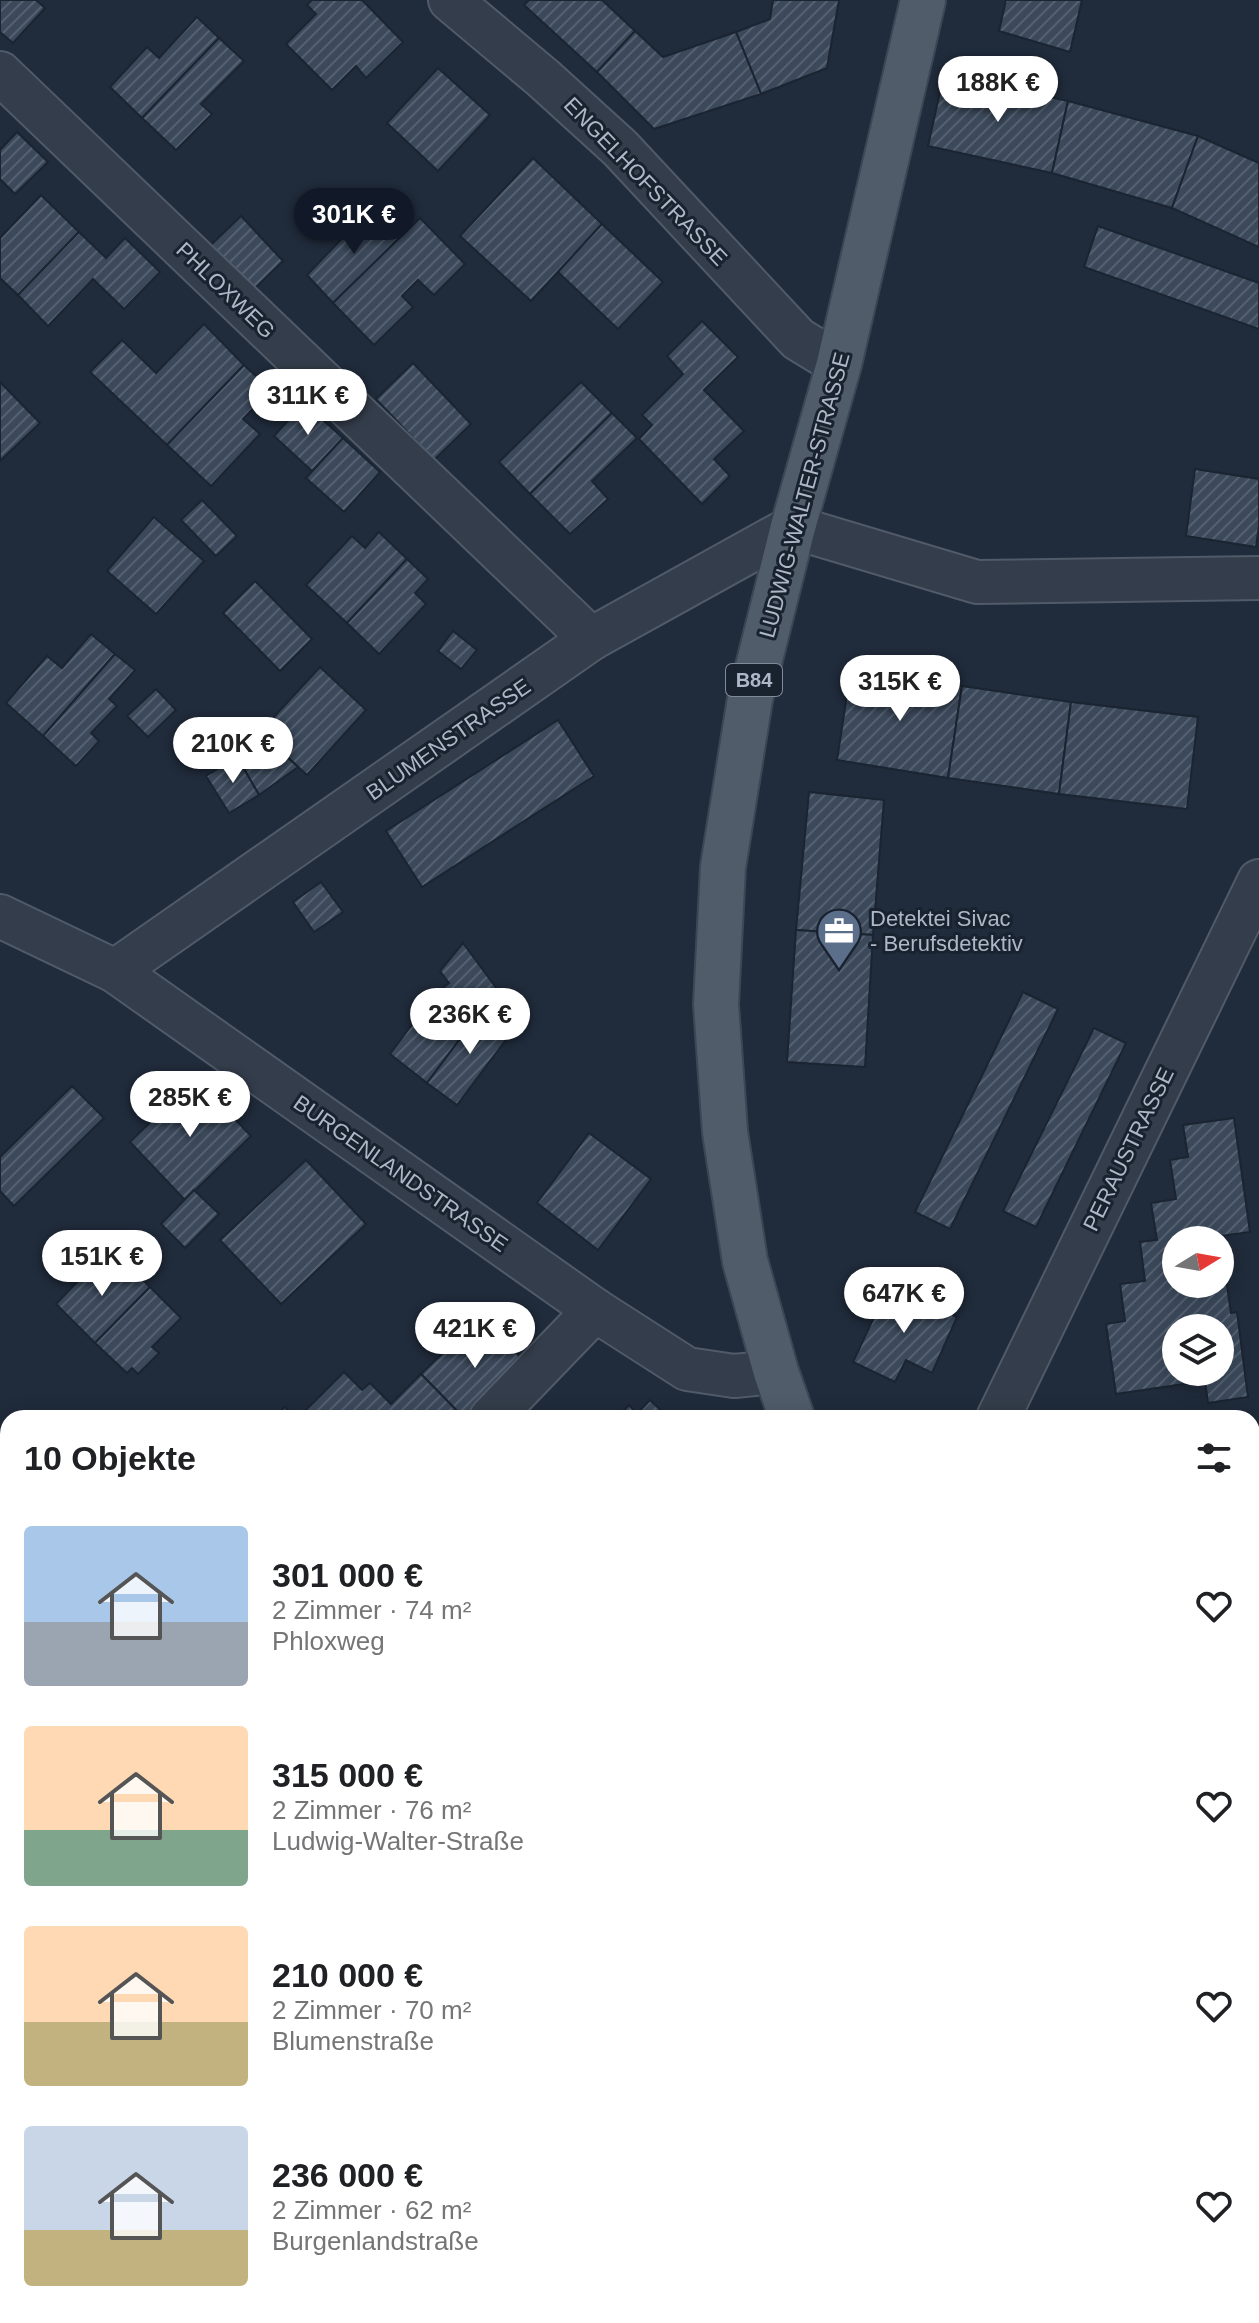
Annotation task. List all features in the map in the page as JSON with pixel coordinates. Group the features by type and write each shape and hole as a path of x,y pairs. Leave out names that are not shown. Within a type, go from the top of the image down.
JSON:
{"main road":[{"name":"LUDWIG-WALTER-STRASSE","path":"789,1410 745,1261 725,1132 716,1004 723,867 750,699 793,527 839,364 923,0"}],"street":[{"name":"ENGELHOFSTRASSE","path":"450,0 620,148 798,339 839,364"},
{"name":"PHLOXWEG","path":"0,73 591,639"},
{"name":"BLUMENSTRASSE","path":"115,971 591,639 793,527"},
{"path":"793,527 977,582 1259,578"},
{"name":"PERAUSTRASSE","path":"1002,1410 1259,881"},
{"name":"BURGENLANDSTRASSE","path":"5,923 115,971 595,1310 687,1369 734,1376 776,1372"},
{"path":"499,1410 595,1310"}],"building":[{"path":"0,0 36,0 45,8 13,43 0,32"},
{"path":"312,0 362,0 403,42 366,78 356,66 332,90 286,44 316,14 307,5"},
{"path":"529,0 602,0 635,31 597,72 524,5"},
{"path":"773,0 839,0 827,68 761,94 736,32 770,19"},
{"path":"1006,0 1082,0 1070,52 999,31"},
{"path":"197,17 219,38 142,118 110,87 147,47 159,58"},
{"path":"635,31 663,57 736,32 761,94 654,129 597,72"},
{"path":"219,38 244,61 201,104 212,114 176,150 142,118"},
{"path":"438,68 490,115 438,171 387,123"},
{"path":"944,74 1068,101 1052,173 928,146"},
{"path":"1068,101 1198,136 1172,208 1052,173"},
{"path":"17,132 48,162 15,194 0,179 0,150"},
{"path":"1198,136 1259,163 1259,247 1172,208"},
{"path":"533,158 602,224 531,301 460,236"},
{"path":"41,195 79,232 18,295 0,278 0,238"},
{"path":"382,212 404,233 333,303 307,275 356,224 363,232"},
{"path":"241,216 283,261 253,290 211,245"},
{"path":"420,218 465,264 434,295 418,280 402,296 413,307 374,345 333,303"},
{"path":"602,224 663,282 618,329 558,272"},
{"path":"1098,226 1259,283 1259,329 1084,267"},
{"path":"79,232 106,258 125,238 160,272 124,309 93,279 48,326 18,295"},
{"path":"702,321 738,357 704,390 744,431 714,459 730,476 702,504 639,439 652,425 642,415 683,374 667,356"},
{"path":"204,324 244,365 167,445 90,372 122,340 156,373"},
{"path":"413,363 471,424 434,460 376,399"},
{"path":"244,365 271,390 243,419 260,434 211,486 167,445"},
{"path":"0,382 40,423 0,461"},
{"path":"581,382 612,413 530,494 499,462"},
{"path":"304,403 343,438 312,471 274,436"},
{"path":"612,413 637,438 592,481 608,499 570,534 530,494"},
{"path":"343,438 380,472 344,512 306,478"},
{"path":"1195,469 1259,479 1256,547 1186,536"},
{"path":"202,500 237,536 216,556 181,520"},
{"path":"154,517 204,561 156,614 107,571"},
{"path":"379,532 407,559 347,623 306,585 352,536 365,548"},
{"path":"407,559 428,579 415,593 426,604 379,654 347,623"},
{"path":"255,581 312,639 280,671 223,613"},
{"path":"453,631 477,650 461,669 438,651"},
{"path":"91,634 115,654 43,736 6,703 47,656 62,668"},
{"path":"115,654 135,670 109,699 117,706 91,733 99,741 76,766 43,736"},
{"path":"320,667 366,710 307,775 260,732"},
{"path":"851,669 962,686 948,778 837,760"},
{"path":"962,686 1071,702 1059,794 948,778"},
{"path":"156,689 176,710 148,737 127,716"},
{"path":"1071,702 1198,717 1187,809 1059,794"},
{"path":"247,720 298,767 259,795 225,743"},
{"path":"558,720 594,776 422,887 386,831"},
{"path":"237,757 259,795 229,813 206,776"},
{"path":"809,792 884,800 873,935 796,930"},
{"path":"321,882 343,912 314,932 293,902"},
{"path":"796,930 873,935 865,1067 787,1062"},
{"path":"463,943 497,989 427,1083 390,1054 434,995 449,983 440,971"},
{"path":"1023,992 1058,1009 950,1229 915,1212"},
{"path":"484,1007 514,1029 457,1105 427,1083"},
{"path":"1094,1028 1126,1043 1036,1227 1003,1211"},
{"path":"196,1078 251,1136 185,1200 130,1142"},
{"path":"72,1086 104,1118 14,1206 0,1191 0,1157"},
{"path":"1234,1118 1250,1232 1234,1234 1234,1226 1162,1226 1162,1298 1229,1298 1231,1313 1237,1312 1248,1397 1208,1403 1206,1386 1234,1386 1234,1314 1162,1314 1162,1386 1171,1386 1116,1394 1106,1324 1125,1321 1120,1284 1145,1281 1140,1242 1157,1240 1151,1203 1176,1199 1170,1160 1188,1157 1183,1125"},
{"path":"589,1133 651,1179 598,1250 537,1203"},
{"path":"306,1160 366,1224 281,1304 220,1240"},
{"path":"194,1190 219,1214 185,1248 161,1224"},
{"path":"122,1259 150,1287 95,1343 56,1304 98,1260 110,1271"},
{"path":"889,1285 957,1317 932,1373 906,1360 895,1382 853,1362"},
{"path":"150,1287 181,1318 152,1347 159,1353 138,1374 132,1368 127,1373 95,1343"},
{"path":"481,1316 529,1366 484,1410 456,1410 421,1374"},
{"path":"344,1372 362,1390 370,1383 391,1404 421,1374 456,1410 306,1410"},
{"path":"650,1400 661,1410 641,1410"}],"place":[{"name":"Detektei Sivac - Berufsdetektiv","path":"839,970"}]}
